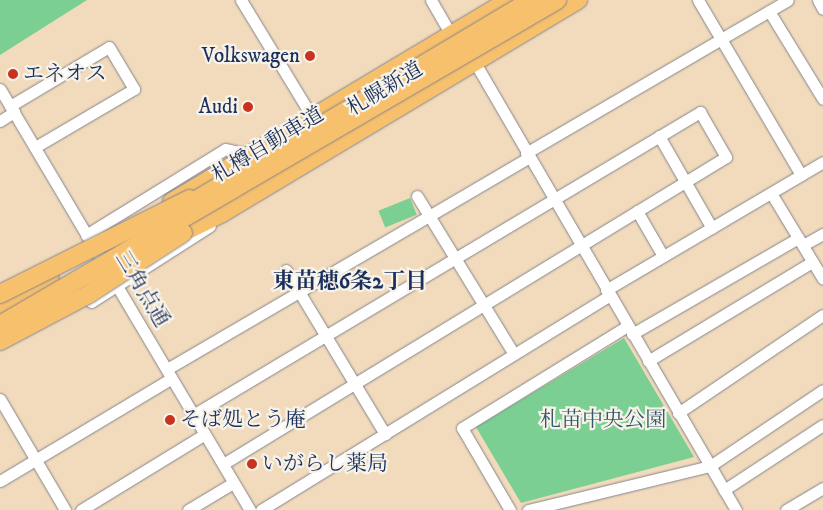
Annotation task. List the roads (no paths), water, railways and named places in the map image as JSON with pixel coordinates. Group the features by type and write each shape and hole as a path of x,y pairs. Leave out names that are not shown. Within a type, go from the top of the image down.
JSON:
{"highway":[{"name":"札幌新道","path":"2,302 97,250 248,154 450,33 509,0"},
{"name":"札樽自動車道","path":"2,302 246,184 530,0"},
{"name":"札樽自動車道","path":"0,324 246,184 557,0"},
{"name":"札幌新道","path":"0,324 109,268 246,184 474,61 578,0"},
{"path":"0,341 159,251 246,184"}],"street":[{"path":"241,0 312,117"},
{"path":"431,0 450,33"},
{"path":"698,0 801,175"},
{"path":"0,481 298,292 429,216 721,38 788,0"},
{"path":"818,0 823,9"},
{"path":"769,11 819,84 823,99"},
{"path":"0,120 12,109 109,47 134,89 35,147"},
{"path":"474,61 551,200 736,510"},
{"name":"三角点通","path":"0,89 86,235 120,286 193,415 250,510"},
{"path":"193,415 700,112 726,157 223,464"},
{"path":"659,136 712,228"},
{"path":"86,235 225,149 248,154"},
{"path":"261,510 514,354 663,256 823,162"},
{"path":"0,350 120,286 246,184"},
{"path":"771,193 823,279"},
{"path":"417,196 514,354"},
{"path":"637,210 663,256"},
{"path":"510,510 462,428 630,330 800,241 823,234"},
{"path":"648,361 812,262"},
{"path":"286,270 385,434"},
{"path":"678,413 823,315"},
{"path":"528,510 710,466 821,395"},
{"path":"0,399 65,510"},
{"path":"724,490 823,425"},
{"path":"81,510 205,434"},
{"path":"188,510 233,483"},
{"path":"786,510 823,488"}],"place":[{"name":"Volkswagen","path":"310,56"},
{"name":"エネオス","path":"13,74"},
{"name":"Audi","path":"248,107"},
{"name":"そば処とう庵","path":"170,420"},
{"name":"いがらし薬局","path":"252,464"}],"district":[{"name":"東苗穂6条2丁目","path":"350,282"}],"park label":[{"name":"札苗中央公園","path":"603,420"}]}
